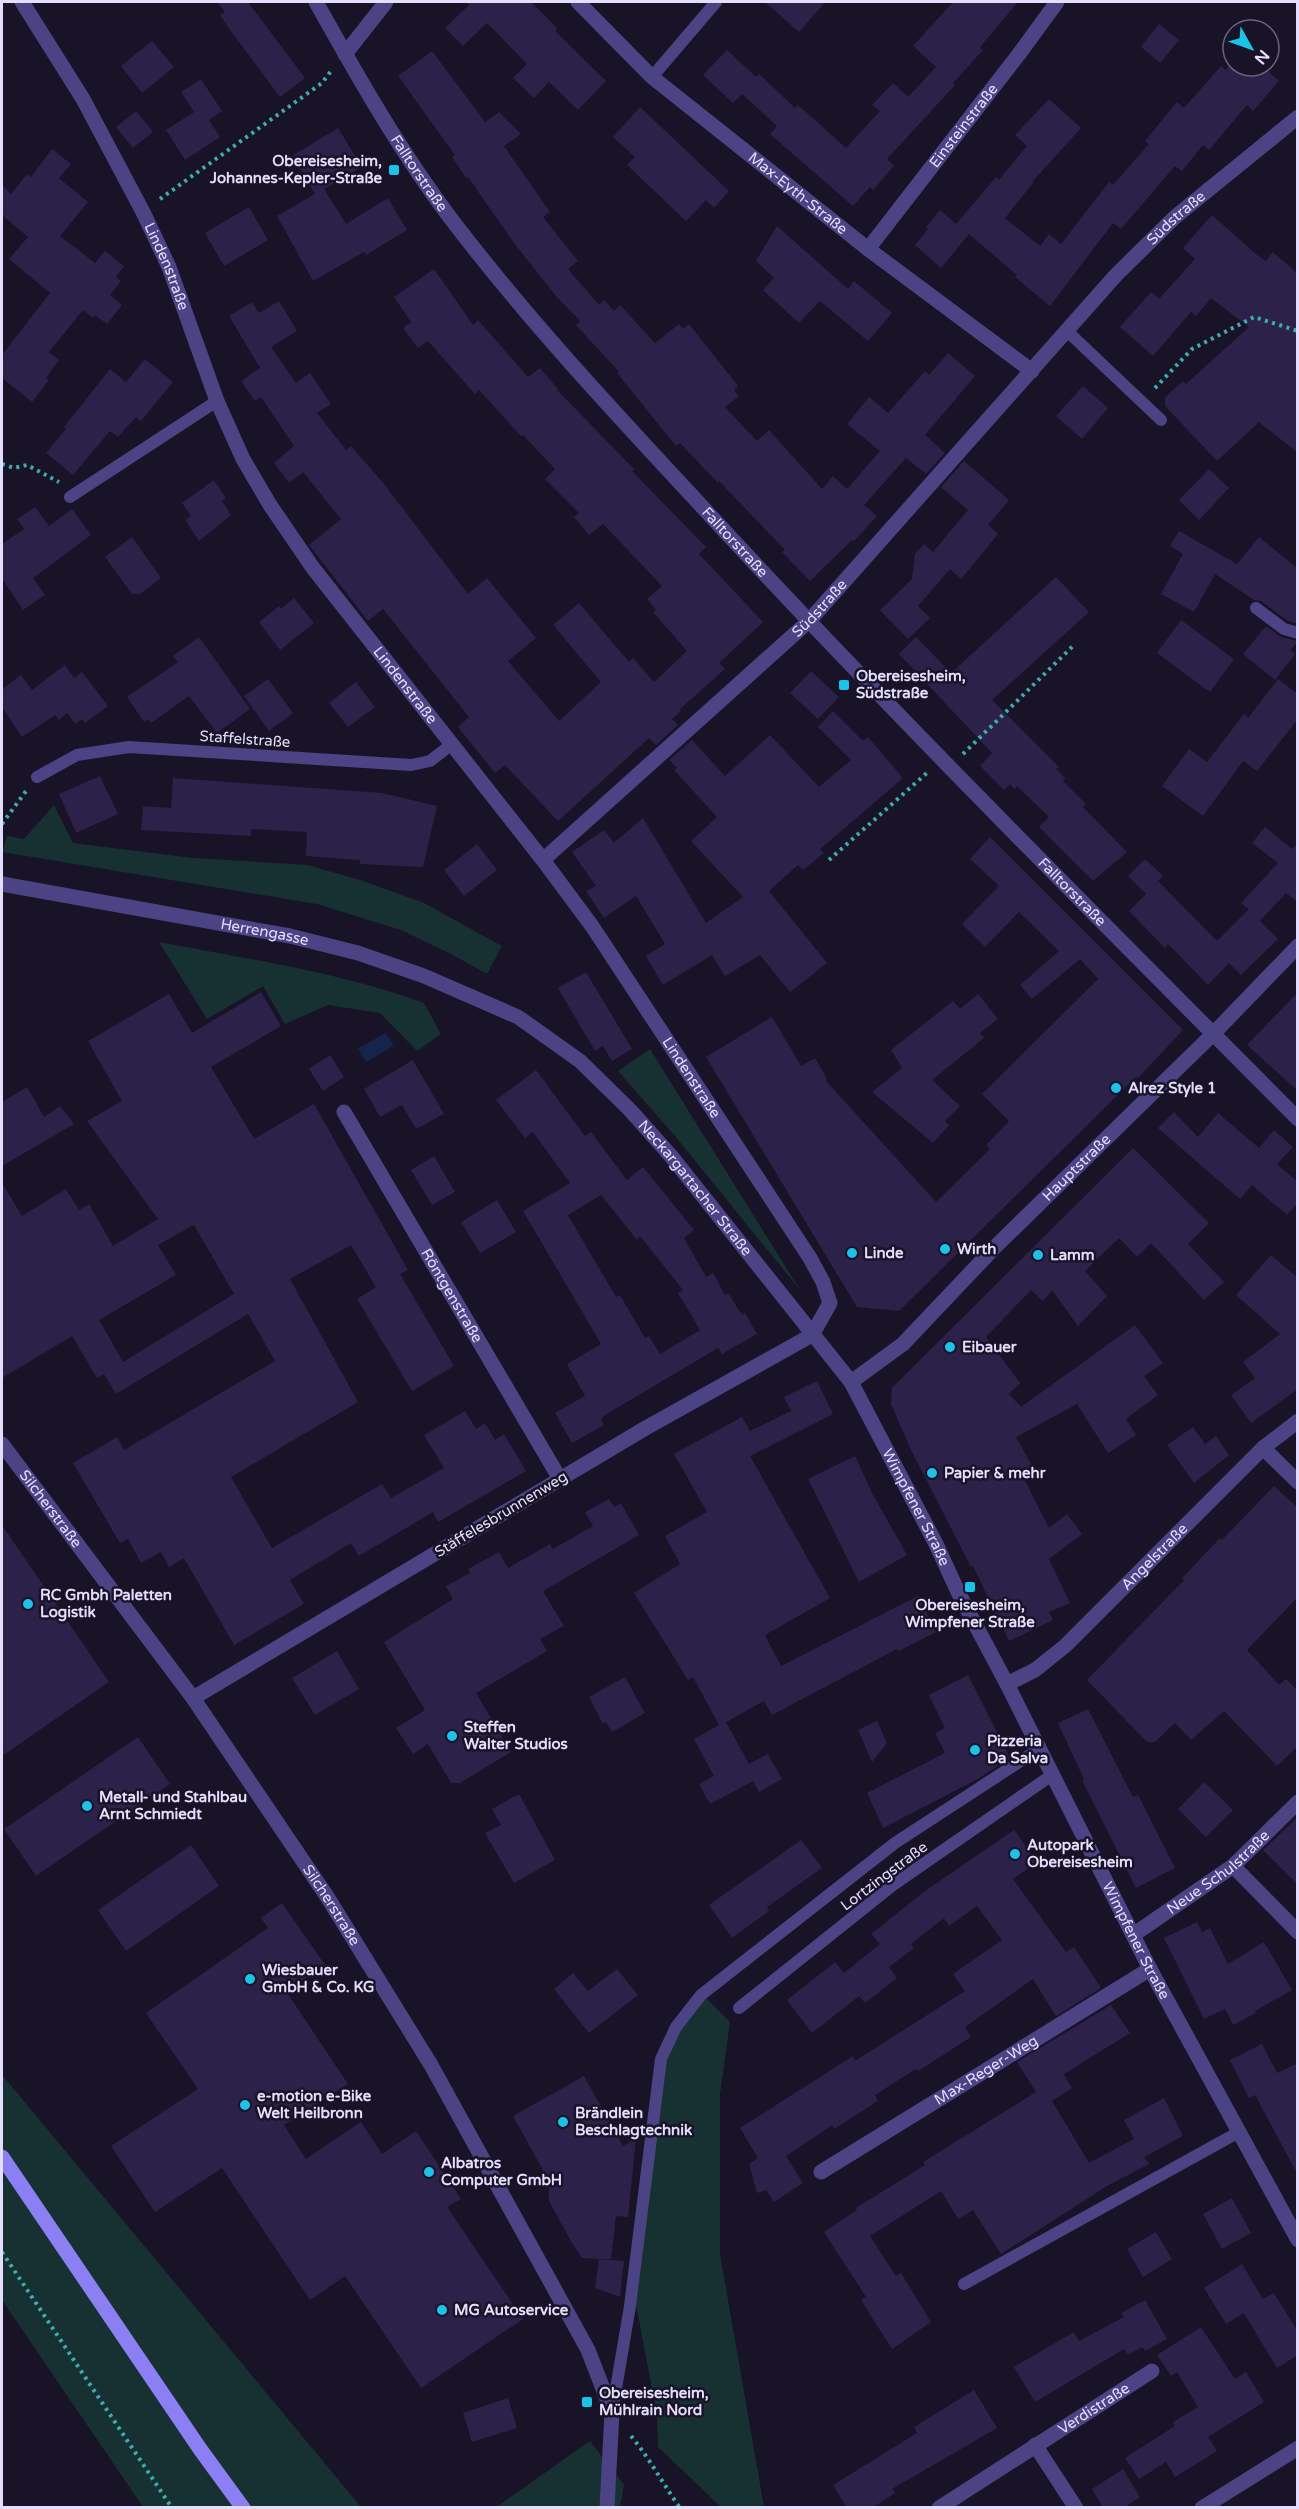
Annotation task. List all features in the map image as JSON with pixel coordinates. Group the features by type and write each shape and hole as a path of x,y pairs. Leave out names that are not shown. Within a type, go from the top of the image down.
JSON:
{"main road":[{"path":"2,2157 243,2508"}],"street":[{"name":"Lindenstraße","path":"22,2 83,99 143,212 173,277 217,401 243,459 270,505 313,568 543,860 592,926 810,1258 823,1282 830,1303 812,1335"},
{"name":"Falltorstraße","path":"316,2 345,54 410,159 453,221 543,334 809,621 1298,1119"},
{"path":"345,54 386,2"},
{"name":"Max-Eyth-Straße","path":"578,2 652,77 868,249 1032,371"},
{"name":"Einsteinstraße","path":"868,249 1057,2"},
{"name":"Südstraße","path":"543,860 809,621 1116,275 1175,218 1298,117"},
{"name":"Herrengasse","path":"2,884 290,936 358,953 424,976 518,1017"},
{"name":"Hauptstraße","path":"850,1382 903,1344 993,1249 1214,1034 1298,946"},
{"name":"Neckargartacher Straße","path":"518,1017 580,1061 630,1110 671,1156 850,1382"},
{"name":"Röntgenstraße","path":"344,1112 560,1479"},
{"name":"Stäffelesbrunnenweg","path":"193,1698 560,1479 812,1335"},
{"name":"Wimpfener Straße","path":"850,1382 1007,1684 1150,1969 1298,2240"},
{"name":"Angelstraße","path":"1007,1684 1035,1670 1065,1646 1263,1448 1298,1421"},
{"name":"Silcherstraße","path":"2,1444 193,1698 328,1898 431,2065 588,2350 612,2412 609,2507"},
{"path":"1263,1448 1298,1482"},
{"name":"Neue Schulstraße","path":"1133,1935 1233,1866 1298,1802"},
{"path":"1233,1866 1298,1932"},
{"name":"Max-Reger-Weg","path":"821,2172 1150,1969"},
{"name":"Verdistraße","path":"939,2508 1152,2371"},
{"path":"1035,2445 1076,2508"},
{"path":"1206,2507 1298,2448"}],"lane":[{"path":"652,77 716,2"},
{"path":"1066,330 1161,420"},
{"path":"70,496 217,401"},
{"path":"1256,608 1284,629 1298,633"},
{"name":"Staffelstraße","path":"37,777 77,754 129,747 411,765 430,761 452,744"},
{"name":"Lortzingstraße","path":"612,2412 630,2306 661,2059 676,2027 701,1995 895,1843 1040,1749"},
{"name":"Lortzingstraße","path":"739,2008 893,1885 1052,1775"},
{"path":"964,2284 1239,2133"}],"path":[{"path":"143,212 322,83 345,54"},
{"path":"1143,402 1192,349 1254,317 1298,331"},
{"path":"2,464 14,468 27,465 62,484 70,496"},
{"path":"829,860 946,763 1074,645"},
{"path":"2,824 37,777"},
{"path":"2,2252 172,2508"},
{"path":"612,2412 649,2458 659,2478 680,2508"}],"green space":[{"path":"54,805 73,843 193,858 308,865 363,881 424,903 502,946 487,974 401,930 317,904 2,852 7,836 24,839"},
{"path":"159,942 293,967 392,992 424,1003 441,1034 417,1051 380,1013 328,1005 285,1024 263,986 207,1019"},
{"path":"650,1049 800,1290 675,1136 618,1071"},
{"path":"705,1997 730,2022 720,2094 720,2254 764,2507 721,2507 658,2447 657,2414 636,2305 665,2060 679,2032"},
{"path":"2,2073 361,2507 143,2507 2,2300"},
{"path":"590,2441 624,2485 620,2507 495,2508"}],"water":[{"path":"386,1033 394,1046 366,1062 358,1048"}],"building":[{"path":"217,2 248,2 305,78 280,97 220,15 225,12"},
{"path":"466,2 531,2 557,28 555,31 606,81 578,110 549,82 534,98 513,78 527,64 487,23 463,46 445,28 469,5"},
{"path":"765,2 825,2 799,32"},
{"path":"953,2 1018,2 980,47 983,50 953,83 955,85 887,159 894,166 873,190 870,187 853,206 770,134 777,126 742,94 733,103 703,75 727,50 756,77 759,74 795,108 798,105 846,148 880,111 872,105 893,83 908,97 936,67 913,46"},
{"path":"1159,24 1179,40 1160,63 1141,47"},
{"path":"152,41 174,67 142,93 121,66"},
{"path":"432,51 485,122 499,112 521,134 504,146 550,212 543,217 578,261 568,269 599,305 604,300 614,311 620,305 655,343 679,324 683,329 689,324 738,386 734,390 739,396 725,407 757,441 769,430 822,489 833,476 847,489 880,451 847,424 869,397 888,413 925,371 929,375 948,353 975,376 925,435 945,453 926,474 906,458 864,505 877,516 854,541 852,540 810,581 782,552 785,550 719,481 718,483 680,443 676,446 617,373 619,372 576,325 580,321 556,296 514,243 468,177 466,178 452,157 455,155 398,76"},
{"path":"1221,66 1221,78 1276,78 1279,81 1253,111 1247,105 1209,150 1203,145 1182,171 1175,166 1121,229 1113,223 1050,306 969,234 941,268 915,245 940,210 956,224 996,177 999,180 1027,146 1015,135 1049,99 1081,128 1032,182 1005,218 1040,246 1049,234 1061,244 1109,182 1113,185 1149,144 1145,141 1177,102 1184,108"},
{"path":"201,79 222,111 209,120 220,137 185,160 166,130 194,112 181,92"},
{"path":"640,107 729,191 714,208 706,200 686,221 627,165 635,157 613,137"},
{"path":"136,111 153,132 133,148 116,127"},
{"path":"338,128 362,167 324,189 346,224 388,198 407,230 366,255 364,252 313,281 277,216 315,194 292,156"},
{"path":"52,149 71,164 59,178 88,202 60,236 95,263 105,251 124,266 116,277 121,281 110,295 122,305 107,324 95,315 93,318 83,310 49,352 59,360 46,378 49,380 32,402 2,378 2,355 50,293 9,259 28,237 2,215 2,185 11,194 27,174 31,177"},
{"path":"249,207 268,240 224,266 205,233"},
{"path":"1212,215 1257,255 1266,261 1273,252 1298,274 1298,453 1259,422 1217,461 1165,406 1165,397 1183,381 1186,384 1249,327 1211,298 1196,316 1191,312 1153,356 1120,327 1151,292 1159,299 1195,259 1183,248"},
{"path":"777,226 848,289 854,281 892,313 868,341 820,301 799,323 763,290 774,278 756,261"},
{"path":"434,269 473,325 478,320 528,377 540,368 557,390 634,469 632,471 706,547 699,554 763,622 719,663 725,669 680,709 681,711 672,719 678,725 656,745 649,738 558,821 505,765 495,773 458,727 469,717 383,609 368,621 309,545 341,519 303,472 289,483 274,463 294,446 261,397 255,401 241,381 260,368 229,316 252,302 259,313 279,301 297,331 271,347 296,383 310,373 331,404 317,413 346,450 351,446 384,484 468,594 487,578 536,638 508,661 559,721 601,682 553,625 579,603 629,662 633,658 654,682 687,651 653,612 656,610 647,599 662,586 603,524 589,535 574,517 579,513 545,479 555,469 479,390 475,394 428,341 418,348 403,328 411,322 394,297"},
{"path":"145,359 173,382 141,421 136,417 118,437 110,431 73,475 46,453 110,369 126,382"},
{"path":"1083,386 1108,408 1082,439 1056,416"},
{"path":"964,461 1009,500 988,525 998,534 961,579 950,569 918,606 930,618 908,639 880,610 912,579 915,554 924,544 933,552 968,510 941,487"},
{"path":"1209,469 1229,488 1199,520 1179,500"},
{"path":"214,480 226,498 222,501 231,515 199,541 185,520 191,516 182,503"},
{"path":"35,507 49,526 72,509 91,535 33,578 45,595 23,610 2,578 2,544 24,529 17,519"},
{"path":"1179,531 1237,564 1259,537 1298,569 1298,624 1288,621 1261,601 1254,600 1215,574 1194,612 1161,594 1183,554 1170,546"},
{"path":"132,537 161,578 140,594 132,594 105,557"},
{"path":"1056,577 1089,612 992,700 1059,767 1056,769 1065,778 1063,781 1086,804 1083,807 1127,852 1093,881 1039,827 1049,817 1017,786 1015,789 1010,784 1004,790 980,766 992,753 899,654 916,637 951,673"},
{"path":"294,598 314,623 280,650 259,622 279,606 281,609"},
{"path":"1181,620 1234,659 1210,692 1157,653"},
{"path":"1266,626 1281,637 1298,641 1290,650 1295,654 1275,680 1243,654"},
{"path":"199,637 250,709 217,733 189,696 151,723 148,719 144,722 127,697 178,662 173,656"},
{"path":"65,665 74,678 82,672 108,706 85,723 82,719 75,724 67,713 59,720 55,715 22,737 2,707 2,689 21,675 32,690"},
{"path":"811,671 839,697 818,719 790,693"},
{"path":"268,679 293,713 269,731 244,696"},
{"path":"1278,679 1298,694 1298,719 1257,771 1243,761 1203,816 1162,786 1189,749 1207,762 1244,714 1248,718"},
{"path":"356,682 375,707 348,727 329,703"},
{"path":"833,711 863,741 868,737 903,778 820,849 824,853 803,870 798,865 769,891 827,963 790,992 760,955 725,976 712,955 663,985 646,956 665,944 636,896 604,918 586,891 596,886 572,852 604,830 614,843 643,818 706,923 743,897 691,841 717,817 674,770 677,768 669,760 692,740 725,776 770,735 819,787 851,760 818,727"},
{"path":"100,776 118,814 76,833 59,794"},
{"path":"173,778 382,793 437,806 423,867 360,864 360,860 306,856 307,832 251,829 251,836 141,830 143,806 171,808"},
{"path":"1265,827 1292,849 1298,843 1298,902 1286,893 1260,921 1278,939 1241,975 1229,963 1208,985 1168,944 1165,948 1129,911 1146,894 1128,876 1145,859 1163,876 1158,881 1217,941 1249,909 1241,903 1278,863 1252,843"},
{"path":"990,837 1183,1030 1138,1078 1136,1077 899,1311 857,1307 706,1057 772,1017 801,1066 815,1058 826,1081 936,1202 990,1149 986,1145 1009,1121 982,1094 1098,979 1080,959 1032,999 1020,985 1059,951 1019,912 985,947 962,924 999,886 970,859"},
{"path":"477,844 497,870 464,896 444,870"},
{"path":"586,972 632,1049 612,1061 603,1046 595,1051 558,988"},
{"path":"261,992 281,1026 211,1067 254,1139 314,1104 408,1270 400,1274 454,1366 412,1391 357,1299 376,1287 351,1245 290,1279 358,1402 231,1477 272,1548 382,1484 391,1498 444,1468 424,1435 465,1411 476,1429 485,1423 495,1440 504,1434 526,1471 438,1522 433,1512 359,1556 351,1543 290,1580 304,1604 234,1645 184,1558 169,1567 161,1552 141,1563 128,1539 120,1543 73,1463 117,1437 124,1450 275,1361 248,1314 116,1394 104,1374 97,1378 72,1336 2,1378 2,1183 22,1216 66,1189 79,1210 89,1204 113,1246 158,1219 87,1121 122,1101 88,1041 169,994 192,1033","holes":["194,1225 234,1294 123,1362 99,1320 176,1275 158,1245"]},
{"path":"1298,992 1298,1091 1247,1045"},
{"path":"978,994 998,1019 980,1033 984,1038 932,1080 960,1106 945,1121 949,1125 933,1143 872,1092 902,1068 891,1050 953,1001 960,1009"},
{"path":"330,1055 344,1077 323,1091 309,1069"},
{"path":"413,1060 444,1114 416,1129 402,1105 380,1117 364,1089"},
{"path":"536,1070 585,1136 591,1132 627,1180 643,1167 694,1230 684,1238 706,1277 713,1273 725,1295 728,1293 742,1315 745,1313 757,1334 722,1354 718,1348 605,1415 601,1419 604,1425 572,1443 555,1413 585,1396 567,1364 601,1344 523,1211 570,1183 533,1132 525,1138 496,1100","holes":["601,1195 637,1240 640,1236 683,1290 678,1293 700,1330 660,1354 649,1336 645,1338 620,1295 616,1297 568,1215"]},
{"path":"27,1087 44,1117 60,1106 74,1124 2,1166 2,1102"},
{"path":"1174,1112 1198,1137 1218,1113 1259,1148 1274,1130 1293,1147 1277,1164 1298,1182 1298,1203 1287,1215 1252,1185 1240,1199 1158,1128"},
{"path":"1133,1148 1209,1223 1188,1244 1224,1282 1204,1300 1151,1243 1137,1257 1119,1238 1085,1271 1107,1296 1078,1326 1052,1290 1043,1301 1031,1290 986,1337 1020,1383 1009,1394 1021,1407 1135,1325 1163,1363 1144,1376 1158,1395 1126,1419 1136,1435 1108,1453 1077,1404 1016,1437 1036,1473 1024,1479 1049,1528 1067,1514 1082,1534 1049,1559 1070,1603 1049,1612 1053,1620 1009,1641 973,1566 971,1567 911,1450 891,1404 892,1388"},
{"path":"434,1156 455,1192 432,1205 411,1170"},
{"path":"497,1200 516,1232 480,1253 461,1222"},
{"path":"1271,1255 1298,1278 1298,1389 1251,1423 1231,1395 1255,1378 1243,1362 1280,1334 1236,1295"},
{"path":"817,1381 833,1414 750,1456 830,1598 765,1635 781,1666 918,1596 936,1632 899,1651 897,1649 772,1715 764,1701 726,1722 749,1764 768,1754 782,1779 759,1792 753,1781 710,1804 699,1784 714,1776 694,1739 719,1725 693,1677 688,1680 634,1593 680,1564 665,1536 707,1512 674,1454 742,1417 750,1431 791,1411 784,1397"},
{"path":"1193,1427 1205,1444 1216,1436 1229,1455 1194,1483 1167,1445"},
{"path":"855,1456 872,1493 907,1555 859,1582 808,1479"},
{"path":"1274,1486 1298,1508 1298,1597 1247,1650 1279,1685 1286,1679 1298,1691 1298,1746 1277,1766 1224,1711 1191,1740 1175,1723 1155,1742 1147,1742 1087,1680 1184,1580 1182,1578 1220,1538 1222,1540"},
{"path":"609,1499 614,1507 621,1503 639,1535 543,1591 564,1626 540,1639 547,1651 476,1693 511,1752 460,1783 451,1783 428,1744 413,1754 396,1728 425,1710 384,1642 453,1599 446,1586 470,1573 468,1569 499,1552 508,1568 550,1544 553,1549 593,1526 585,1512"},
{"name":"RC Gmbh Paletten Logistik","path":"2,1525 109,1682 2,1756"},
{"path":"337,1651 359,1689 315,1715 292,1678"},
{"path":"968,1675 1010,1758 976,1780 883,1828 867,1793 945,1753 935,1733 945,1728 929,1695"},
{"path":"625,1677 645,1713 612,1732 606,1722 603,1724 589,1697"},
{"path":"1088,1709 1133,1797 1138,1795 1175,1868 1136,1888 1082,1780 1084,1779 1058,1723"},
{"path":"877,1721 887,1743 872,1762 858,1730"},
{"name":"Metall- und Stahlbau Arnt Schmiedt","path":"138,1737 170,1784 36,1876 4,1829"},
{"path":"1204,1782 1233,1810 1206,1837 1178,1809"},
{"path":"519,1794 555,1860 514,1883 485,1833 501,1825 492,1809"},
{"path":"1298,1817 1298,1885 1263,1850"},
{"path":"1014,1830 1037,1862 1013,1879 1066,1952 1074,1947 1101,1988 1056,2016 1033,1979 965,2027 971,2037 875,2095 878,2101 834,2129 832,2125 786,2156 803,2183 774,2202 766,2190 757,2193 749,2164 758,2158 740,2128 853,2056 855,2061 965,1991 953,1974 1002,1940 977,1906 949,1926 944,1918 911,1944 914,1948 889,1967 897,1978 865,2003 859,1996 812,2033 787,2000 835,1962 844,1973 880,1944 871,1934 925,1891"},
{"path":"801,1840 822,1868 767,1907 769,1911 732,1938 709,1905"},
{"path":"191,1845 219,1886 126,1951 98,1910"},
{"path":"282,1903 325,1965 286,1991 348,2084 284,2125 306,2159 361,2122 382,2154 416,2131 461,2199 447,2207 523,2319 421,2388 345,2276 310,2300 222,2168 155,2212 111,2146 198,2089 146,2013 268,1928 261,1918"},
{"path":"1197,1922 1202,1932 1210,1928 1228,1964 1264,1942 1292,1990 1233,2025 1225,2009 1204,2019 1164,1938"},
{"path":"617,1969 638,1995 589,2033 554,1989 573,1973 588,1991"},
{"path":"1111,2005 1130,2033 1064,2074 1072,2088 1052,2101 1089,2163 1134,2139 1124,2120 1164,2098 1183,2136 1144,2157 1149,2164 1107,2186 1001,2254 973,2210 958,2219 941,2191 870,2236 896,2276 901,2273 931,2322 892,2349 861,2300 866,2297 824,2232 857,2210 856,2208 925,2165 923,2162 1036,2092 1017,2062"},
{"path":"1262,2044 1277,2073 1298,2063 1298,2175 1255,2095 1249,2098 1230,2060"},
{"path":"584,2076 623,2146 636,2138 628,2217 616,2216 611,2259 582,2258 549,2201 549,2181 513,2116"},
{"path":"1232,2198 1251,2233 1222,2249 1203,2214"},
{"path":"1156,2232 1172,2259 1143,2277 1127,2249"},
{"path":"599,2259 624,2261 620,2297 595,2288"},
{"path":"1242,2264 1263,2299 1274,2293 1298,2332 1298,2355 1277,2368 1244,2313 1226,2324 1204,2288"},
{"path":"1145,2300 1167,2339 1145,2351 1142,2347 1128,2355 1124,2349 1035,2402 1014,2367 1074,2332 1079,2341 1124,2317 1121,2313"},
{"path":"1201,2327 1235,2379 1246,2372 1264,2402 1208,2437 1217,2451 1175,2477 1166,2462 1139,2479 1125,2458 1175,2426 1173,2422 1198,2407 1177,2372 1171,2376 1157,2355"},
{"path":"974,2390 997,2428 892,2489 895,2493 872,2508 847,2508 833,2485 917,2433 914,2427"},
{"path":"508,2398 517,2428 472,2442 463,2413"},
{"path":"1123,2469 1140,2497 1124,2508 1103,2508 1092,2489"}],"place":[{"name":"Obereisesheim, Johannes-Kepler-Straße","path":"394,170"},
{"name":"Obereisesheim, Südstraße","path":"844,685"},
{"name":"Alrez Style 1","path":"1116,1088"},
{"name":"Wirth","path":"945,1249"},
{"name":"Linde","path":"852,1253"},
{"name":"Lamm","path":"1038,1255"},
{"name":"Eibauer","path":"950,1347"},
{"name":"Papier & mehr","path":"932,1473"},
{"name":"Obereisesheim, Wimpfener Straße","path":"970,1587"},
{"name":"RC Gmbh Paletten Logistik","path":"28,1604"},
{"name":"Steffen Walter Studios","path":"452,1736"},
{"name":"Pizzeria Da Salva","path":"975,1750"},
{"name":"Metall- und Stahlbau Arnt Schmiedt","path":"87,1806"},
{"name":"Autopark Obereisesheim","path":"1015,1854"},
{"name":"Wiesbauer GmbH & Co. KG","path":"250,1979"},
{"name":"e-motion e-Bike Welt Heilbronn","path":"245,2105"},
{"name":"Brändlein Beschlagtechnik","path":"563,2122"},
{"name":"Albatros Computer GmbH","path":"429,2172"},
{"name":"MG Autoservice","path":"442,2310"},
{"name":"Obereisesheim, Mühlrain Nord","path":"587,2402"}]}
